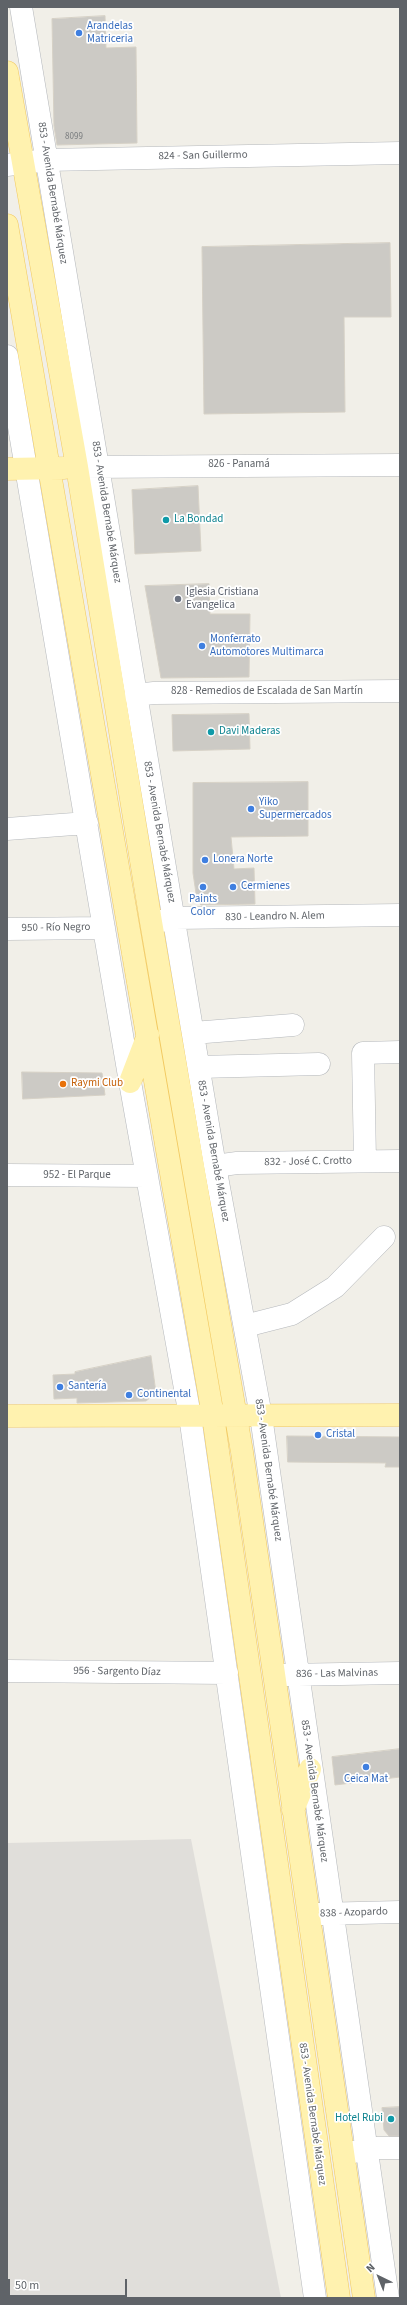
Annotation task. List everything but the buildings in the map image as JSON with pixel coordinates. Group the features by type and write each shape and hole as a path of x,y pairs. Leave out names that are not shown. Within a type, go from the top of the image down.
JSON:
{"main road":[{"name":"853 - Avenida Bernabé Márquez","path":"7,72 15,163 77,467 151,922 236,1416 307,1915 364,2298"},
{"name":"853 - Avenida Bernabé Márquez","path":"7,225 213,1416 339,2298"},
{"path":"17,469 77,467"},
{"path":"130,1082 148,1035"},
{"path":"7,1416 400,1415"},
{"path":"293,1810 310,1768"}],"street":[{"name":"853 - Avenida Bernabé Márquez","path":"21,7 99,466 135,695 175,918 215,1166 261,1416 310,1768 368,2148 388,2298"},
{"name":"824 - San Guillermo","path":"15,163 46,160 400,152"},
{"name":"853 - Avenida Bernabé Márquez","path":"7,356 17,469 87,823 130,1082 190,1416 228,1673 314,2298"},
{"name":"826 - Panamá","path":"77,467 400,465"},
{"name":"828 - Remedios de Escalada de San Martín","path":"135,695 154,693 400,691"},
{"path":"7,829 87,823"},
{"name":"830 - Leandro N. Alem","path":"151,922 175,918 400,915"},
{"name":"950 - Río Negro","path":"7,929 104,928"},
{"path":"193,1033 293,1025"},
{"path":"365,1161 363,1053 400,1052"},
{"path":"199,1067 320,1064"},
{"name":"832 - José C. Crotto","path":"215,1166 237,1163 400,1161"},
{"name":"952 - El Parque","path":"7,1175 147,1176"},
{"path":"244,1326 292,1314 335,1287 384,1237"},
{"name":"956 - Sargento Díaz","path":"7,1671 228,1673"},
{"name":"836 - Las Malvinas","path":"273,1675 400,1673"},
{"name":"838 - Azopardo","path":"307,1915 400,1912"},
{"path":"342,2155 368,2148 400,2148"}],"shaded area":[{"path":"191,1839 281,2298 7,2298 7,1843"}],"place":[{"name":"Arandelas Matriceria","path":"79,33"},
{"name":"La Bondad","path":"166,520"},
{"name":"Iglesia Cristiana Evangelica","path":"178,599"},
{"name":"Monferrato Automotores Multimarca","path":"202,646"},
{"name":"Davi Maderas","path":"211,732"},
{"name":"Yiko Supermercados","path":"251,809"},
{"name":"Lonera Norte","path":"205,860"},
{"name":"Paints Color","path":"203,887"},
{"name":"Cermienes","path":"233,887"},
{"name":"Raymi Club","path":"63,1084"},
{"name":"Santería","path":"60,1387"},
{"name":"Continental","path":"129,1395"},
{"name":"Cristal","path":"318,1435"},
{"name":"Ceica Mat","path":"366,1767"},
{"name":"Hotel Rubi","path":"391,2119"}]}
